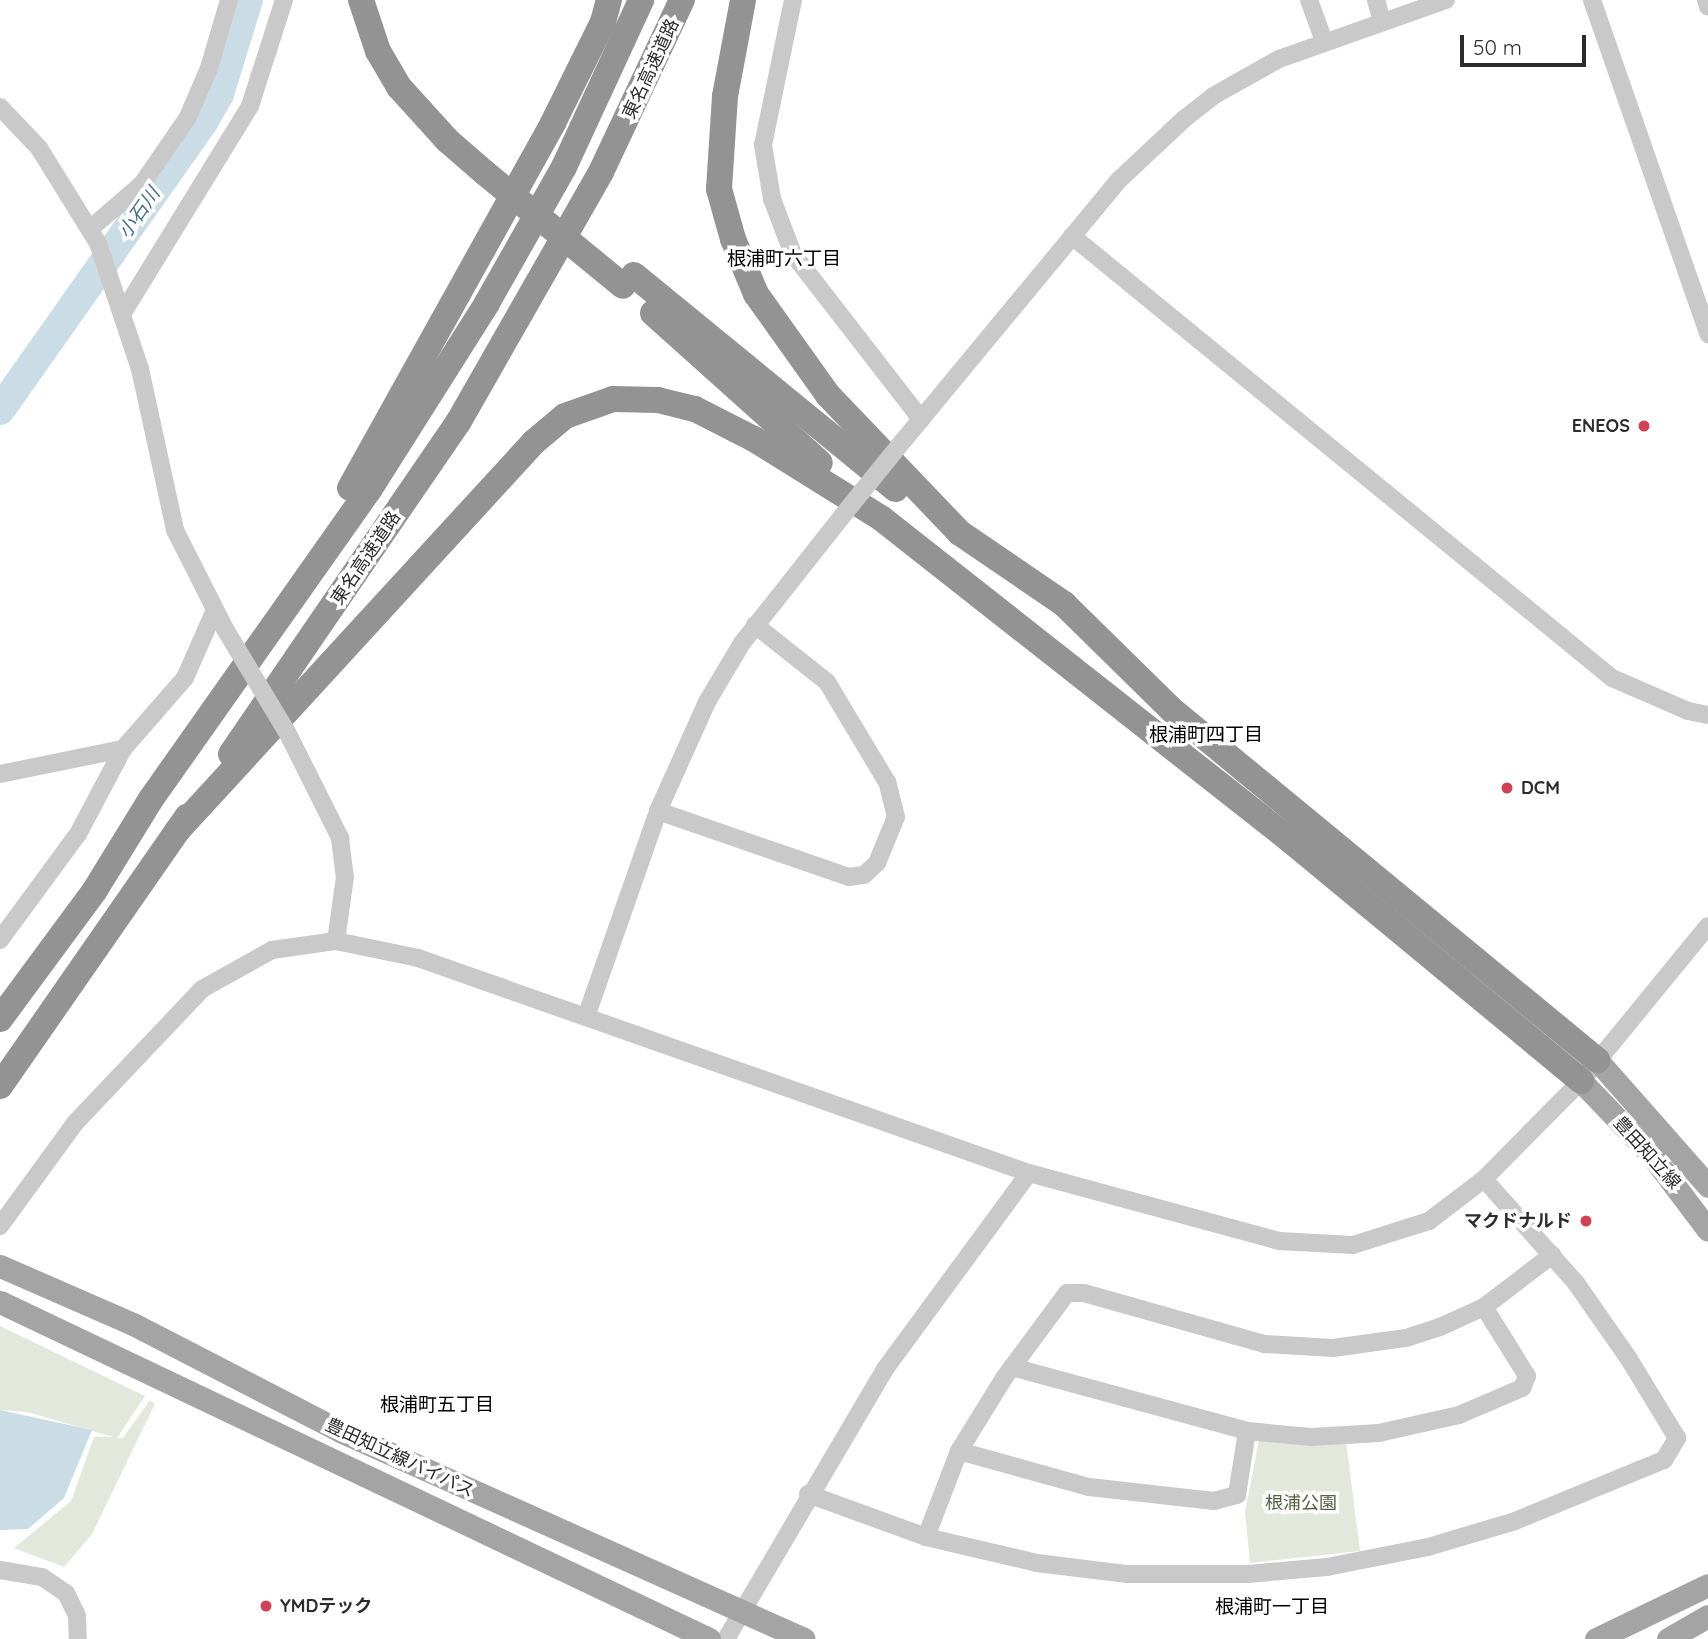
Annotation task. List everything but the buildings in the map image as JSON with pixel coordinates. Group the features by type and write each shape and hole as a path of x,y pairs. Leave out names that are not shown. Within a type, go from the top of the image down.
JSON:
{"highway":[{"path":"361,0 378,51 399,87 447,140 491,168 806,420 960,533 1064,604 1172,710 1597,1060"},
{"path":"377,0 385,29 408,75 491,168"},
{"path":"151,799 355,481 547,135 603,22 609,0"},
{"name":"東名高速道路","path":"0,1019 94,890 151,799 369,490 487,303 564,167 641,0"},
{"name":"東名高速道路","path":"0,1086 459,421 601,172 682,0"},
{"path":"743,0 725,96 719,189 733,239 756,294 828,395 960,533"},
{"path":"629,280 881,518 1290,840 1581,1082"},
{"path":"177,831 504,470 565,416 613,399 658,400 695,410 811,471 881,518"}],"main road":[{"name":"豊田知立線","path":"1597,1060 1708,1186"},
{"name":"豊田知立線","path":"1581,1082 1650,1153 1708,1230"},
{"name":"豊田知立線バイパス","path":"0,1266 133,1324 340,1431 804,1639"},
{"name":"豊田知立線バイパス","path":"0,1302 709,1639"},
{"path":"1596,1639 1708,1585"},
{"path":"1668,1639 1708,1616"}],"street":[{"path":"94,236 142,184 188,117 209,68 229,0"},
{"path":"124,311 250,106 284,0"},
{"path":"793,0 763,145 772,199 793,254 921,419"},
{"path":"1309,0 1324,40"},
{"path":"1376,0 1382,21"},
{"path":"586,1017 657,811 706,702 755,625 1119,180 1184,119 1239,80 1324,40 1446,0"},
{"path":"1592,0 1708,334"},
{"path":"1706,0 1708,7"},
{"path":"0,107 39,148 94,236 124,311 175,530 214,612 287,732 340,838 345,877 336,941"},
{"path":"1072,236 1612,678 1688,711 1708,715"},
{"path":"0,940 78,834 123,749 185,678 214,612"},
{"path":"657,811 849,877 864,875 877,863 895,817 887,782 827,682 755,625"},
{"path":"0,774 123,749"},
{"path":"0,1226 75,1123 202,989 272,950 336,941 418,958 1029,1173 1309,1246 1353,1245 1409,1230 1484,1179 1581,1082 1708,926"},
{"path":"726,1639 739,1611 807,1494 930,1303 1029,1173"},
{"path":"807,1494 926,1538 1037,1563 1127,1574 1286,1572 1428,1547 1515,1521 1653,1466 1670,1454 1677,1438 1629,1359 1552,1255 1484,1179"},
{"path":"926,1538 959,1451 1012,1367 1061,1299 1072,1292 1264,1344 1333,1348 1406,1338 1484,1307 1552,1255"},
{"path":"1012,1367 1247,1431 1331,1437 1404,1430 1459,1415 1522,1388 1527,1376 1484,1307"},
{"path":"959,1451 1089,1487 1214,1501 1237,1495 1247,1431"},
{"path":"0,1570 42,1577 66,1593 77,1616 78,1639"}],"green space":[{"path":"0,1326 145,1396 117,1438 123,1438 150,1400 155,1404 92,1534 64,1567 14,1548 71,1501 94,1437 113,1437 27,1412 0,1410"},
{"name":"根浦公園","path":"1259,1440 1309,1446 1346,1441 1360,1551 1250,1563 1245,1512"}],"shaded area":[{"path":"0,1410 92,1430 64,1498 28,1529 0,1530"}],"waterway":[{"name":"小石川","path":"0,410 203,122 219,94 248,0"}],"place":[{"name":"ENEOS","path":"1644,426"},
{"name":"DCM","path":"1507,788"},
{"name":"マクドナルド","path":"1586,1221"},
{"name":"YMDテック","path":"266,1606"}],"district":[{"name":"根浦町六丁目","path":"784,259"},
{"name":"根浦町四丁目","path":"1206,735"},
{"name":"根浦町五丁目","path":"437,1405"},
{"name":"根浦町一丁目","path":"1272,1607"}]}
